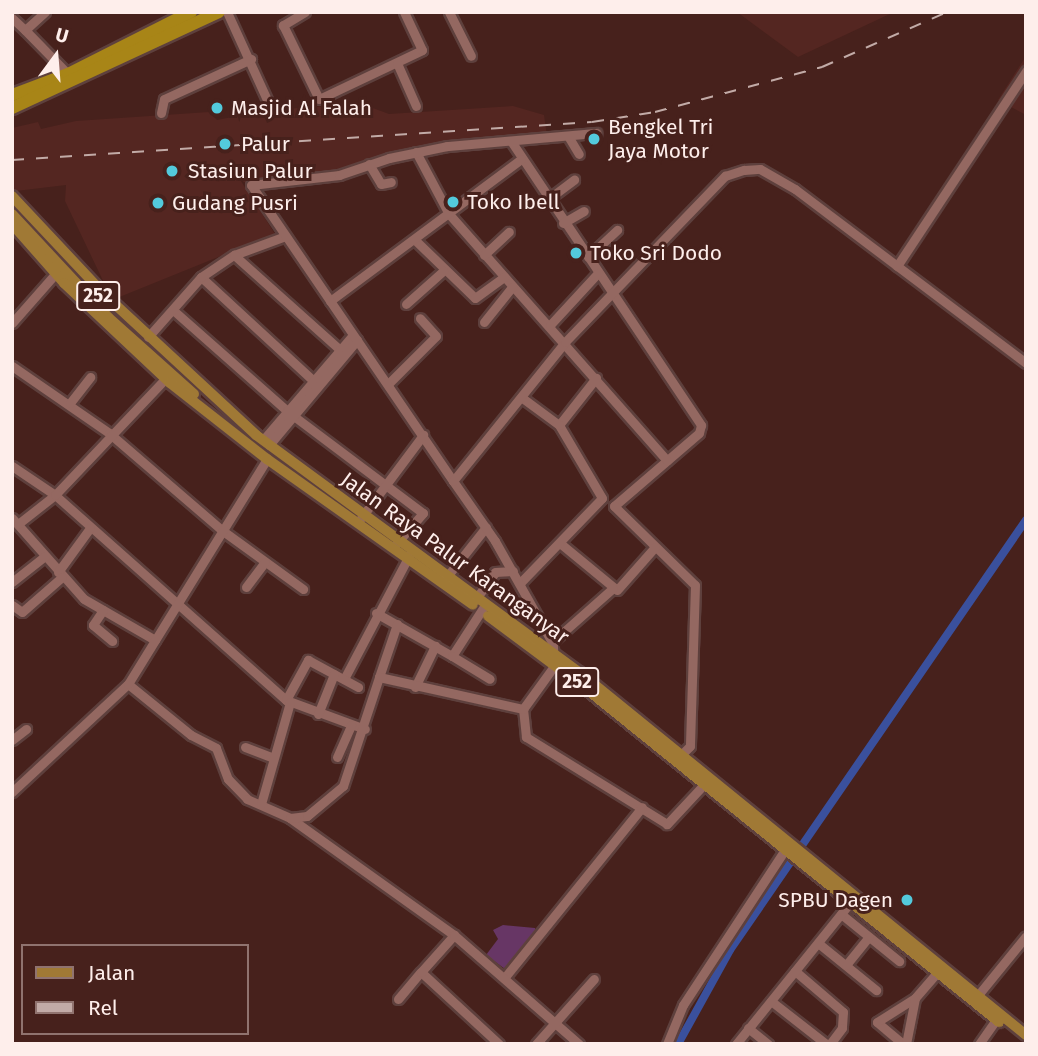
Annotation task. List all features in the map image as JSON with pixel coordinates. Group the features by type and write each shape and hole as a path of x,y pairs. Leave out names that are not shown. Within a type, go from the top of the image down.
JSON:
{"highway":[{"path":"12,108 191,12"},
{"path":"12,95 68,74 175,22 219,12"}],"main road":[{"name":"Jalan Raya Palur Karanganyar","path":"13,199 148,337 251,431 360,519"},
{"name":"252","path":"13,199 119,318 188,384"},
{"name":"252","path":"12,214 109,318 188,384"},
{"name":"Jalan Raya Palur Karanganyar","path":"12,224 55,274 165,379 267,459 395,544 679,757 998,1017 1025,1044"},
{"path":"188,384 251,431"},
{"path":"188,384 241,439"},
{"name":"Jalan Raya Palur Karanganyar","path":"998,1017 1026,1035"}],"street":[{"path":"25,30 45,12"},
{"path":"227,12 251,59 269,104"},
{"path":"305,12 283,25 320,99 423,49 404,12"},
{"path":"449,12 471,56"},
{"path":"12,18 68,74"},
{"path":"413,55 418,67"},
{"path":"161,113 164,99 251,59"},
{"path":"397,63 416,106"},
{"path":"897,267 1026,71"},
{"path":"596,133 416,152 338,175 252,184 283,237 389,383 486,527 552,642 555,662 523,709 528,740 669,824 707,781"},
{"path":"568,136 579,154"},
{"path":"511,141 547,200 701,425 699,433 614,505 695,584 690,746 679,757"},
{"path":"416,152 449,214 667,460"},
{"path":"330,302 521,159"},
{"path":"369,164 382,184 391,182"},
{"path":"453,481 565,342 733,173 744,170 775,175 1026,363"},
{"path":"547,200 575,180"},
{"path":"563,223 584,211"},
{"path":"588,257 617,230"},
{"path":"484,256 509,232"},
{"path":"148,337 201,278 234,255 283,237"},
{"path":"415,240 443,271 477,299 504,277"},
{"path":"234,255 339,349"},
{"path":"406,304 443,271"},
{"path":"550,325 598,273"},
{"path":"12,323 55,274"},
{"path":"201,278 316,382"},
{"path":"484,322 512,287"},
{"path":"173,310 290,413 423,513 395,544"},
{"path":"389,383 436,336 420,318"},
{"path":"316,382 339,349 355,337"},
{"path":"266,442 355,337"},
{"path":"12,366 70,403 109,433 222,531 303,589"},
{"path":"70,403 90,377"},
{"path":"559,425 596,378"},
{"path":"155,640 103,610 60,574 15,521 55,495 109,433 165,379"},
{"path":"520,583 561,544 602,498 559,425 521,397"},
{"path":"360,519 385,482 423,435"},
{"path":"12,792 128,684 267,459"},
{"path":"12,466 55,495 288,701 365,729"},
{"path":"444,580 486,527"},
{"path":"12,605 22,612 60,574 90,528"},
{"path":"561,544 612,588 618,589 655,547"},
{"path":"344,679 376,613 409,555"},
{"path":"12,582 45,556"},
{"path":"246,587 265,562"},
{"path":"452,656 495,572 513,571"},
{"path":"552,642 612,588"},
{"path":"103,610 93,625 112,641"},
{"path":"376,613 490,679"},
{"path":"290,818 307,816 341,788 365,729 397,624"},
{"path":"415,687 435,646"},
{"path":"261,804 288,701 308,660 358,687"},
{"path":"318,714 334,674"},
{"path":"379,677 523,709"},
{"path":"128,684 191,735 216,748 230,783 247,799 290,818 454,935 579,1044"},
{"path":"337,757 351,725"},
{"path":"12,740 26,729"},
{"path":"245,747 273,758"},
{"path":"505,977 642,807"},
{"path":"667,1044 683,1004 789,849"},
{"path":"736,1044 853,900"},
{"path":"841,914 899,961"},
{"path":"398,999 454,935"},
{"path":"975,998 1026,936"},
{"path":"846,965 869,937"},
{"path":"818,943 876,990"},
{"path":"915,998 904,1044 877,1022 915,998 940,969"},
{"path":"771,1000 828,1044 842,1028 844,1012 795,971"},
{"path":"421,972 499,1044"},
{"path":"536,1044 594,979"},
{"path":"979,1044 998,1017"},
{"path":"748,1028 768,1044"}],"shaded area":[{"path":"737,12 894,12 798,57"},
{"path":"1026,56 1026,115 998,100"},
{"name":"Stasiun Palur","path":"362,104 389,114 513,106 544,115 547,136 498,139 299,179 244,182 239,178 275,234 117,298 106,287 65,201 66,185 16,191 12,188 12,128 38,122 41,129 76,121 209,112 217,120 268,110"},
{"path":"503,925 535,928 537,935 505,969 486,955 498,939 493,930"}],"waterway":[{"path":"678,1044 730,950 1026,520"}],"railway":[{"path":"12,160 592,122 655,112 822,67 947,12"}],"place":[{"name":"Masjid Al Falah","path":"217,108"},
{"name":"Bengkel Tri Jaya Motor","path":"594,139"},
{"name":"Palur","path":"225,144"},
{"name":"Stasiun Palur","path":"172,171"},
{"name":"Toko Ibell","path":"453,202"},
{"name":"Gudang Pusri","path":"158,203"},
{"name":"Toko Sri Dodo","path":"576,253"},
{"name":"SPBU Dagen","path":"907,900"}]}
